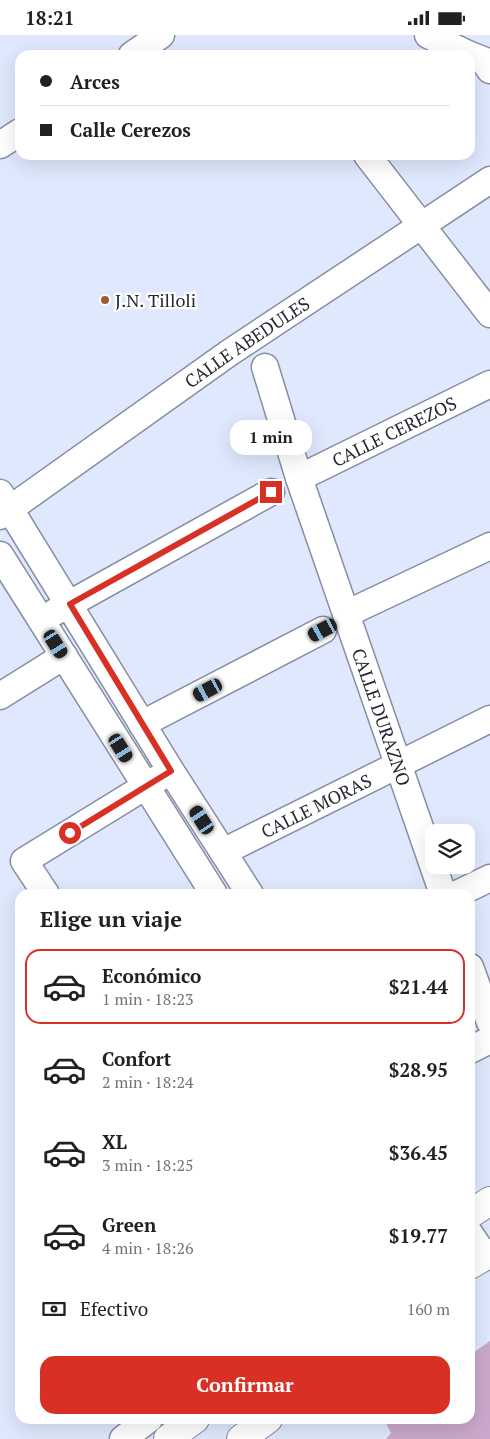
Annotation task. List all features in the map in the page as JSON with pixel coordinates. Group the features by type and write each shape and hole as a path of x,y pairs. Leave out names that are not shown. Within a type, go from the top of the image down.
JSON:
{"main road":[{"path":"475,1211 490,1201"},
{"path":"168,1439 188,1424"},
{"path":"193,1439 212,1424"},
{"path":"240,1439 261,1424"},
{"path":"263,1439 271,1424"}],"street":[{"path":"428,35 460,50"},
{"path":"475,57 483,60 490,70"},
{"path":"0,145 15,134"},
{"path":"371,160 490,314"},
{"name":"CALLE ABEDULES","path":"3,506 228,353 490,180"},
{"name":"CALLE DURAZNO","path":"265,367 299,478 441,889"},
{"name":"CALLE CEREZOS","path":"299,478 490,384"},
{"path":"41,620 271,492"},
{"path":"3,506 70,604 171,771 247,889"},
{"path":"346,614 490,546"},
{"path":"0,555 211,889"},
{"path":"142,724 323,630"},
{"path":"0,696 64,656"},
{"name":"CALLE MORAS","path":"223,852 490,719"},
{"path":"43,889 24,861 171,771"},
{"path":"467,889 490,878"},
{"path":"475,981 490,1022"},
{"path":"475,1048 490,1040"},
{"path":"475,1244 482,1258"},
{"path":"123,1439 142,1424"}],"shaded area":[{"path":"490,1341 490,1439 386,1439 391,1433 386,1424 475,1424 475,1352"}],"place":[{"name":"J.N. Tilloli","path":"105,300"}],"route":[{"path":"70,833 171,771 70,604 271,492"}]}
